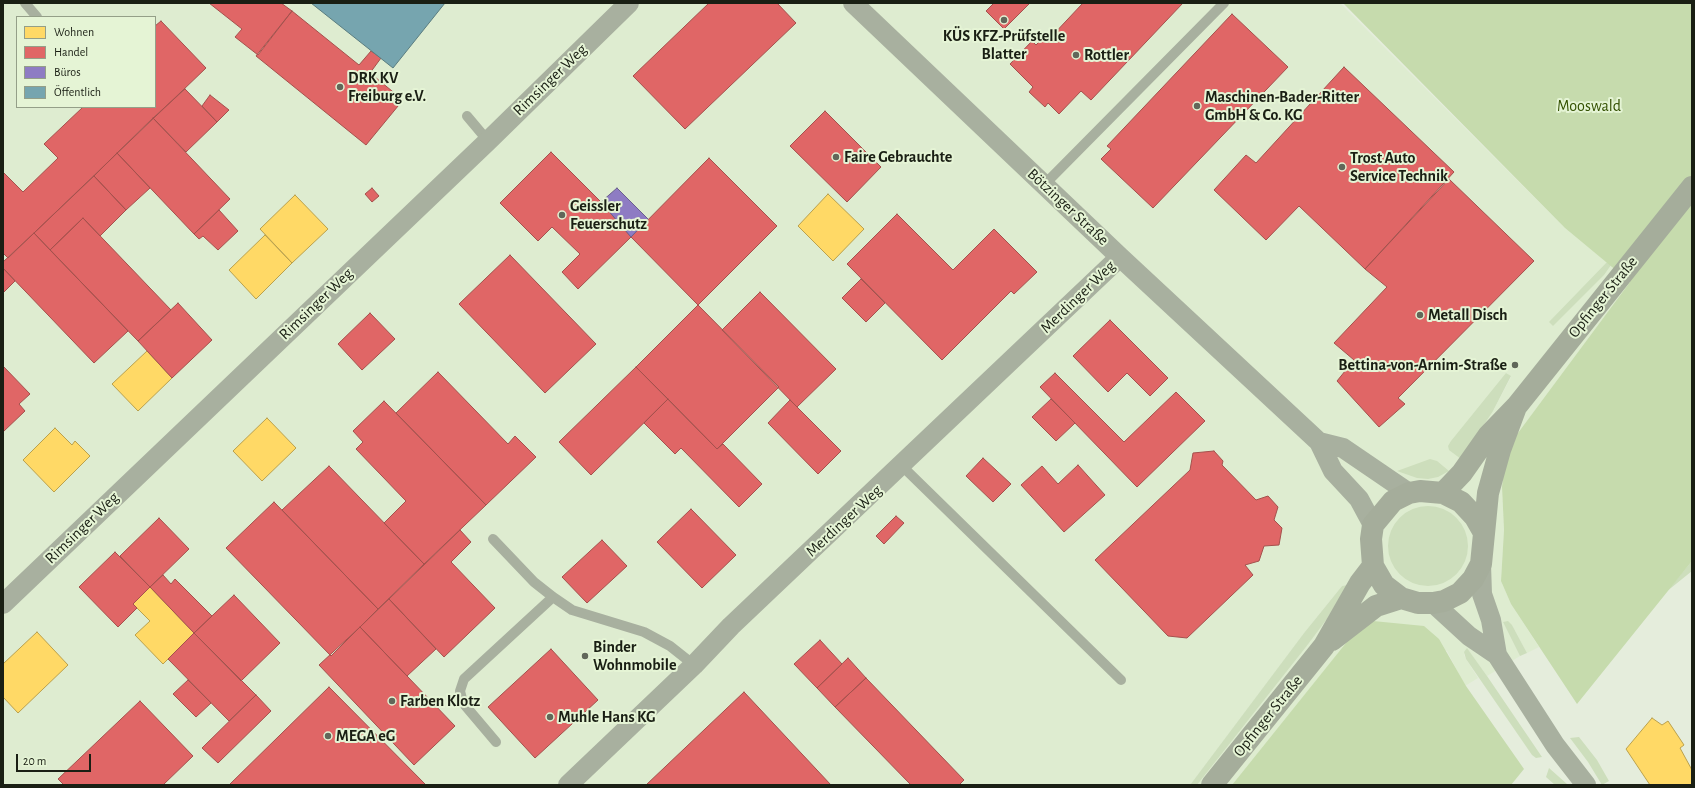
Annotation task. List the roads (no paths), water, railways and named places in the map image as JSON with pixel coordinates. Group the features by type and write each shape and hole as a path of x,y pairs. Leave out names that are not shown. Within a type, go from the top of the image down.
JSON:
{"main road":[{"name":"Opfinger Straße","path":"1443,493 1462,473 1488,436 1516,407 1692,187"},
{"name":"Opfinger Straße","path":"1373,526 1371,539 1373,566 1384,585 1401,598 1418,603 1444,601 1460,593 1473,579 1481,564 1483,530 1488,493 1500,450 1516,407"},
{"path":"1373,526 1393,501 1410,493 1420,491 1443,493 1461,502 1475,517 1483,530"},
{"name":"Opfinger Straße","path":"1212,785 1324,646 1360,582 1373,566"},
{"name":"Opfinger Straße","path":"1324,646 1376,606 1401,598"}],"street":[{"name":"Rimsinger Weg","path":"3,604 488,141 629,3"},
{"name":"Bötzinger Straße","path":"853,3 1120,257 1319,442 1333,471 1359,499 1373,526"},
{"name":"Merdinger Weg","path":"568,785 694,665 731,626 902,466 1120,257"},
{"name":"Bötzinger Straße","path":"1319,442 1344,448 1410,493"},
{"path":"1481,564 1482,594 1491,620 1497,655"},
{"path":"1433,603 1469,636 1497,655 1555,745 1586,785"}],"lane":[{"path":"25,3 36,16"},
{"path":"1044,185 1224,3"},
{"path":"467,116 488,141"},
{"path":"902,466 1121,680"},
{"path":"493,539 534,582 552,597 572,610 644,632 658,638 694,665"},
{"path":"496,742 463,703 460,691 464,679 552,597"}],"place":[{"name":"KÜS KFZ-Prüfstelle Blatter","path":"1004,20"},
{"name":"Rottler","path":"1076,55"},
{"name":"DRK KV Freiburg e.V.","path":"340,87"},
{"name":"Maschinen-Bader-Ritter GmbH & Co. KG","path":"1197,106"},
{"name":"Faire Gebrauchte","path":"836,157"},
{"name":"Trost Auto Service Technik","path":"1342,167"},
{"name":"Geissler Feuerschutz","path":"562,215"},
{"name":"Metall Disch","path":"1420,315"},
{"name":"Bettina-von-Arnim-Straße","path":"1515,365"},
{"name":"Binder Wohnmobile","path":"585,656"},
{"name":"Farben Klotz","path":"392,701"},
{"name":"Muhle Hans KG","path":"550,717"},
{"name":"MEGA eG","path":"328,736"}],"park label":[{"name":"Mooswald","path":"1589,106"}]}
